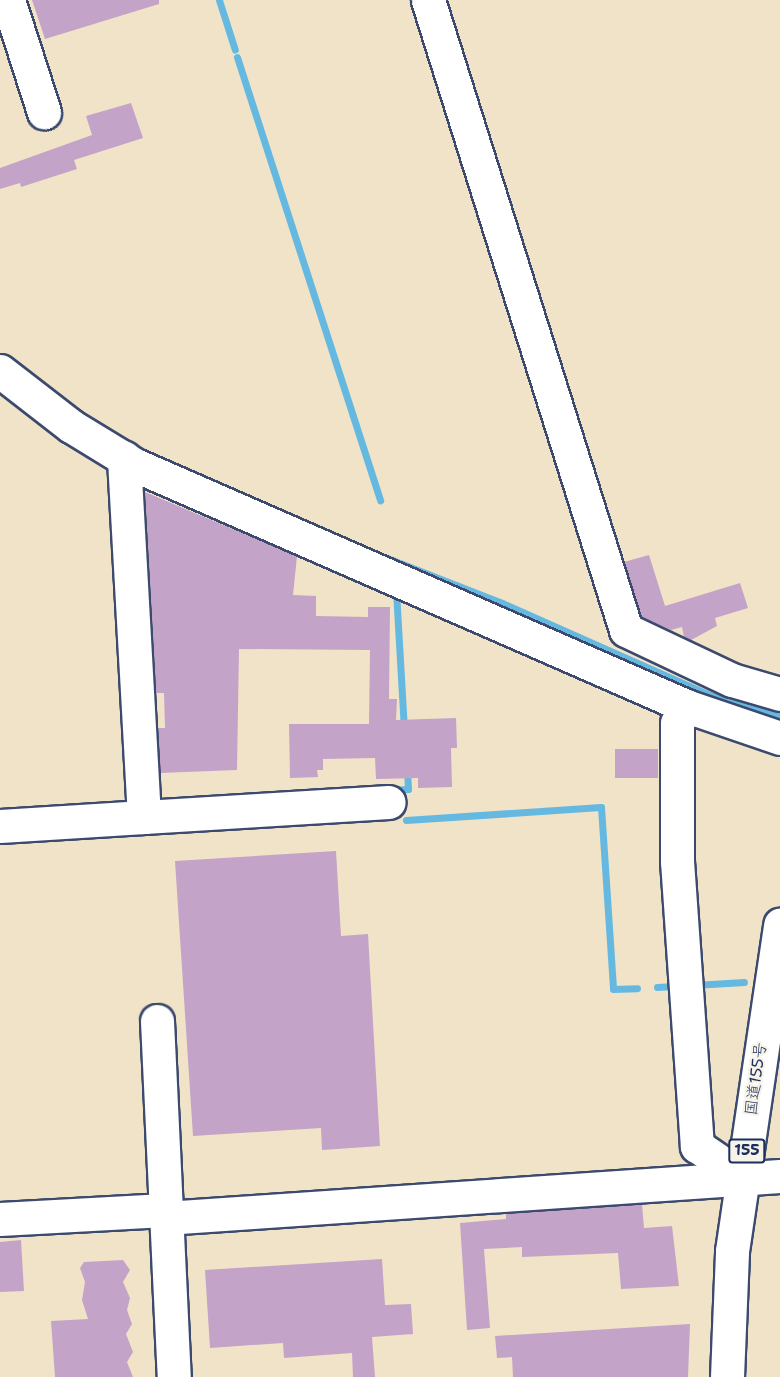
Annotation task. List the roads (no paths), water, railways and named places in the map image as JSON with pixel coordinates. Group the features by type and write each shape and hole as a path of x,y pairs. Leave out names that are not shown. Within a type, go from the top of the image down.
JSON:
{"main road":[{"path":"8,0 44,112"},
{"path":"429,0 626,630 647,664 686,706 780,738"},
{"path":"0,371 71,426 124,459 647,664 732,680 780,694"},
{"path":"124,459 144,817"},
{"path":"686,706 677,723 677,861 697,1146 744,1178"},
{"path":"0,826 389,802"},
{"name":"国道155号","path":"727,1377 732,1251 780,925"},
{"path":"157,1021 174,1377"},
{"path":"0,1219 165,1214 780,1176"}],"waterway":[{"path":"219,0 235,50"},
{"path":"237,57 380,500"},
{"path":"387,558 502,603 710,695 780,715"},
{"path":"396,591 404,729"},
{"path":"390,790 408,789 407,770"},
{"path":"406,820 601,807 613,989 637,988"},
{"path":"694,985 744,982"},
{"path":"657,987 679,986"}]}
